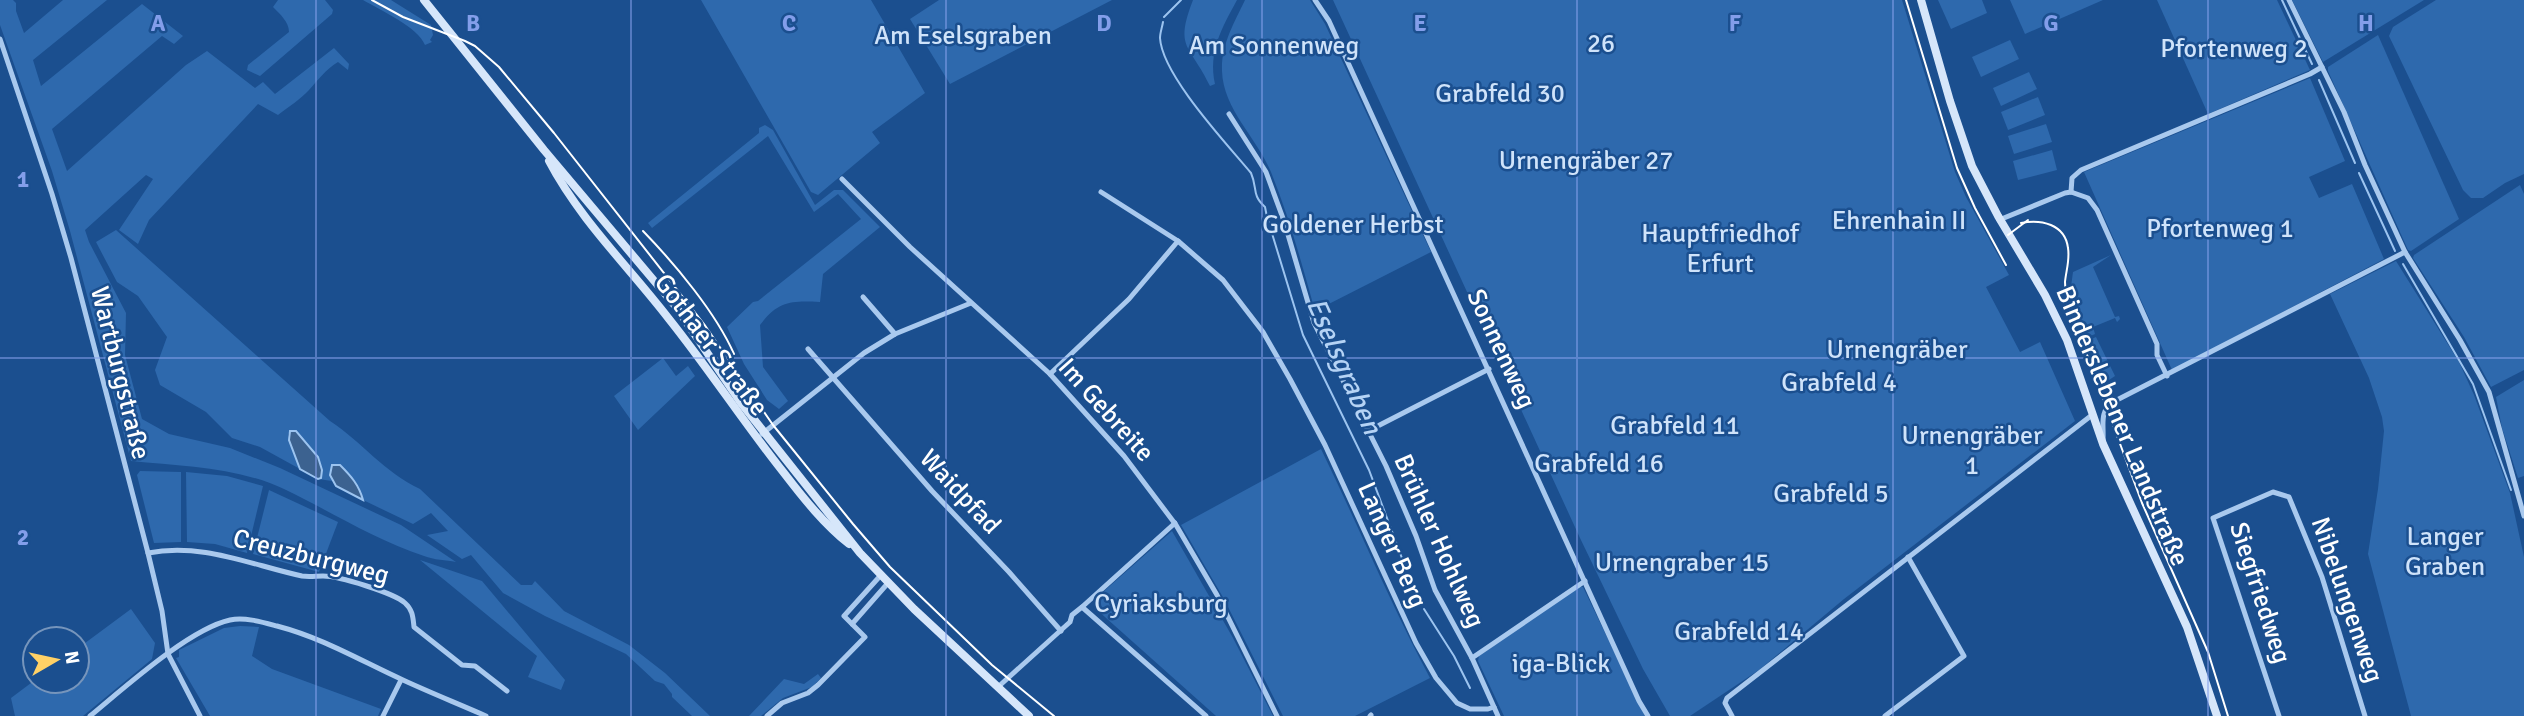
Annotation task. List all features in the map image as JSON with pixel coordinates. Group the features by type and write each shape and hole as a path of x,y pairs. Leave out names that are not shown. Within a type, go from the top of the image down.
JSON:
{"main road":[{"name":"Gothaer Straße","path":"424,0 544,150 677,308 760,436"},
{"name":"Binderslebener Landstraße","path":"1921,0 1972,166 1999,220 2056,316 2073,355 2103,444 2187,627 2217,716"},
{"name":"Gothaer Straße","path":"544,150 567,191 593,228 668,317 760,436 860,553 888,583 1029,716"}],"street":[{"name":"Sonnenweg","path":"1315,0 1329,21 1648,716"},
{"path":"2289,0 2344,112 2405,252 2489,392 2524,516"},
{"name":"Wartburgstraße","path":"0,39 68,246 148,553 162,611 168,654 200,716"},
{"path":"2071,192 2073,178 2081,170 2300,79 2322,67"},
{"name":"Brühler Hohlweg","path":"1229,114 1266,172 1284,221 1314,323 1386,466 1416,536 1435,590 1472,658 1498,716"},
{"name":"Im Gebreite","path":"842,179 971,303 1050,374 1124,456 1175,523 1217,596 1277,716"},
{"name":"Langer Berg","path":"1101,192 1178,242 1223,280 1263,332 1325,444 1399,608 1436,678 1457,703 1470,709 1494,707"},
{"path":"1999,220 2043,200 2071,192 2088,198 2097,210 2157,344 2157,355 2166,376"},
{"path":"1050,374 1129,299 1178,242"},
{"path":"2103,444 2102,418 2105,408 2113,402 2405,252"},
{"path":"863,297 895,334"},
{"path":"760,436 864,353 895,334 971,303"},
{"name":"Waidpfad","path":"808,349 932,491 1061,631"},
{"path":"1368,431 1489,369"},
{"path":"1732,716 1725,703 1727,698 2092,415"},
{"name":"Nibelungenweg","path":"2250,502 2273,492 2284,494 2292,502 2322,577 2365,716"},
{"name":"Siegfriedweg","path":"2250,502 2213,518 2279,716"},
{"path":"998,687 1061,631 1070,622 1072,615 1175,523"},
{"name":"Creuzburgweg","path":"148,553 184,550 212,553 305,576 329,577 391,595 405,602 412,612 414,627 462,665 475,666 507,691"},
{"path":"1885,716 1964,656 1908,557"},
{"path":"766,716 782,703 808,693 865,637 844,617 881,575"},
{"path":"1472,658 1585,581"},
{"path":"852,624 888,583"},
{"path":"1082,607 1206,716"},
{"path":"90,716 168,654 222,623 238,620 255,621 331,644 401,680 486,716"},
{"path":"383,716 401,680"}],"green space":[{"path":"0,0 13,0 16,3 24,33 63,0 107,0 33,60 41,86 142,4 183,36 174,44 162,36 52,129 67,171 186,65 207,51 255,88 263,82 275,94 334,48 349,64 348,70 338,62 333,65 302,97 278,115 258,104 149,220 138,244 119,230 153,179 146,175 85,230 126,313 125,355 142,419 169,434 230,448 280,468 401,525 456,562 428,557 388,542 284,489 247,476 131,461 52,171 0,25"},
{"path":"278,0 325,0 333,10 332,14 260,76 247,70 248,65 289,32 286,22 273,7"},
{"path":"363,0 391,0 431,25 432,42 425,45 407,25"},
{"path":"701,0 871,0 925,93 872,132 880,143 818,195 811,192"},
{"name":"Am Eselsgraben","path":"939,0 1112,0 950,84 910,19"},
{"path":"1193,0 1237,0 1218,40 1213,61 1215,84 1210,86 1185,38 1187,16"},
{"name":"Goldener Herbst","path":"1245,0 1310,0 1325,24 1431,252 1315,311 1271,172 1234,111 1224,85 1224,52 1229,34"},
{"name":"Hauptfriedhof Erfurt","path":"1333,0 1902,0 1955,172 2009,275 1986,287 2020,352 2040,342 2075,421 1844,599 1759,670 1690,716 1670,716 1643,669 1580,538"},
{"path":"1938,0 1982,0 1987,13 1951,29"},
{"path":"2010,0 2103,0 2025,34"},
{"name":"Pfortenweg 2","path":"2157,0 2277,0 2310,70 2208,114"},
{"path":"2292,0 2424,0 2323,62"},
{"path":"2436,0 2524,0 2524,174 2483,198 2471,198 2463,190 2389,36 2393,27"},
{"path":"2378,35 2459,219 2411,251 2408,250 2328,71 2328,67"},
{"path":"2010,40 2019,59 1981,77 1972,57"},
{"path":"2029,72 2037,89 2001,106 1993,88"},
{"name":"Pfortenweg 1","path":"2310,78 2345,161 2309,177 2319,198 2352,184 2384,259 2172,370 2084,172"},
{"path":"2038,97 2045,115 2008,130 2001,112"},
{"path":"2046,124 2052,142 2014,154 2008,136"},
{"path":"765,125 773,130 815,205 834,190 843,190 880,227 823,274 820,302 780,306 760,325 763,367 788,401 779,409 767,400 744,364 727,327 753,302 758,301 861,219 838,194 814,212 768,136 652,228 648,223 759,133 759,128"},
{"path":"2052,150 2057,170 2018,180 2013,161"},
{"path":"2520,185 2524,194 2524,370 2491,387 2464,337 2413,258"},
{"path":"116,230 330,421 396,475 420,489 521,585 532,585 535,581 564,611 629,645 665,673 710,716 692,716 672,697 664,684 655,681 626,654 503,593 471,555 462,559 427,535 448,531 431,513 413,524 363,500 354,481 340,465 330,475 332,481 318,479 322,474 318,457 301,436 290,431 288,435 300,469 260,447 232,438 206,412 160,385 155,370 167,337 138,296 117,282 96,242"},
{"path":"2111,255 2093,267 2115,317 2119,316 2120,319 2117,322 2115,318 2093,327 2095,334 2086,338 2074,306 2073,295 2070,294 2073,272"},
{"name":"Langer Graben","path":"2396,261 2459,362 2510,493 2524,557 2524,716 2411,716 2368,554 2384,431 2382,417 2369,378 2330,294"},
{"path":"2096,337 2115,376 2109,380 2104,372 2099,374 2087,341"},
{"path":"663,358 676,376 688,366 695,376 638,430 614,396"},
{"path":"2524,380 2524,476 2518,478 2502,428 2496,397"},
{"path":"1321,449 1430,678 1355,716 1283,716 1224,599 1181,525"},
{"path":"140,471 181,472 181,542 154,543 137,475"},
{"path":"186,472 227,476 263,486 247,553 215,544 187,542"},
{"path":"269,490 338,522 319,572 253,554"},
{"name":"Cyriaksburg","path":"1172,531 1233,638 1273,716 1216,716 1093,604 1095,599"},
{"path":"420,560 482,581 565,680 561,690 528,677 537,656"},
{"name":"iga-Blick","path":"1579,587 1583,587 1645,716 1504,716 1478,661 1479,656"},
{"path":"131,609 155,643 152,659 83,716 15,716 11,698 21,690 21,695 91,695 91,639"},
{"path":"259,627 252,656 272,669 381,709 378,716 210,716 176,658 179,657 179,650 224,628"},
{"path":"818,674 821,678 812,687 783,698 761,716 749,716 784,679 804,684"}],"shaded area":[{"path":"290,431 296,431 318,457 322,470 321,478 318,479 300,469 289,440"},
{"path":"332,465 340,465 348,473 363,500 336,486 330,475"}],"waterway":[{"name":"Eselsgraben","path":"1164,17 1181,0"},
{"path":"2282,0 2312,64"},
{"name":"Eselsgraben","path":"1163,22 1160,38 1172,71 1197,108 1251,173 1256,195 1265,207 1303,335 1369,470 1412,585"},
{"path":"2319,80 2355,163"},
{"path":"2359,173 2395,251"},
{"path":"2403,264 2473,384 2511,490"},
{"name":"Eselsgraben","path":"1424,609 1454,656 1470,688"}],"tram line":[{"path":"372,0 403,17 475,46 499,67 704,324 773,425 853,524 890,567 992,665 1054,716"},
{"path":"1906,0 1957,168 2006,265"},
{"path":"2008,235 2028,220"},
{"path":"2021,223 2051,225 2057,228 2066,240 2069,257 2065,285 2070,309 2142,503 2208,652 2228,716"},
{"path":"643,231 694,290 717,322 734,354"}],"park label":[{"name":"26","path":"1601,44"},
{"name":"Am Sonnenweg","path":"1274,46"},
{"name":"Grabfeld 30","path":"1500,94"},
{"name":"Urnengräber 27","path":"1586,161"},
{"name":"Ehrenhain II","path":"1899,221"},
{"name":"Urnengräber","path":"1897,350"},
{"name":"Grabfeld 4","path":"1839,383"},
{"name":"Grabfeld 11","path":"1675,426"},
{"name":"Urnengräber 1","path":"1972,450"},
{"name":"Grabfeld 16","path":"1599,464"},
{"name":"Grabfeld 5","path":"1831,494"},
{"name":"Urnengraber 15","path":"1682,563"},
{"name":"Grabfeld 14","path":"1739,632"}]}
